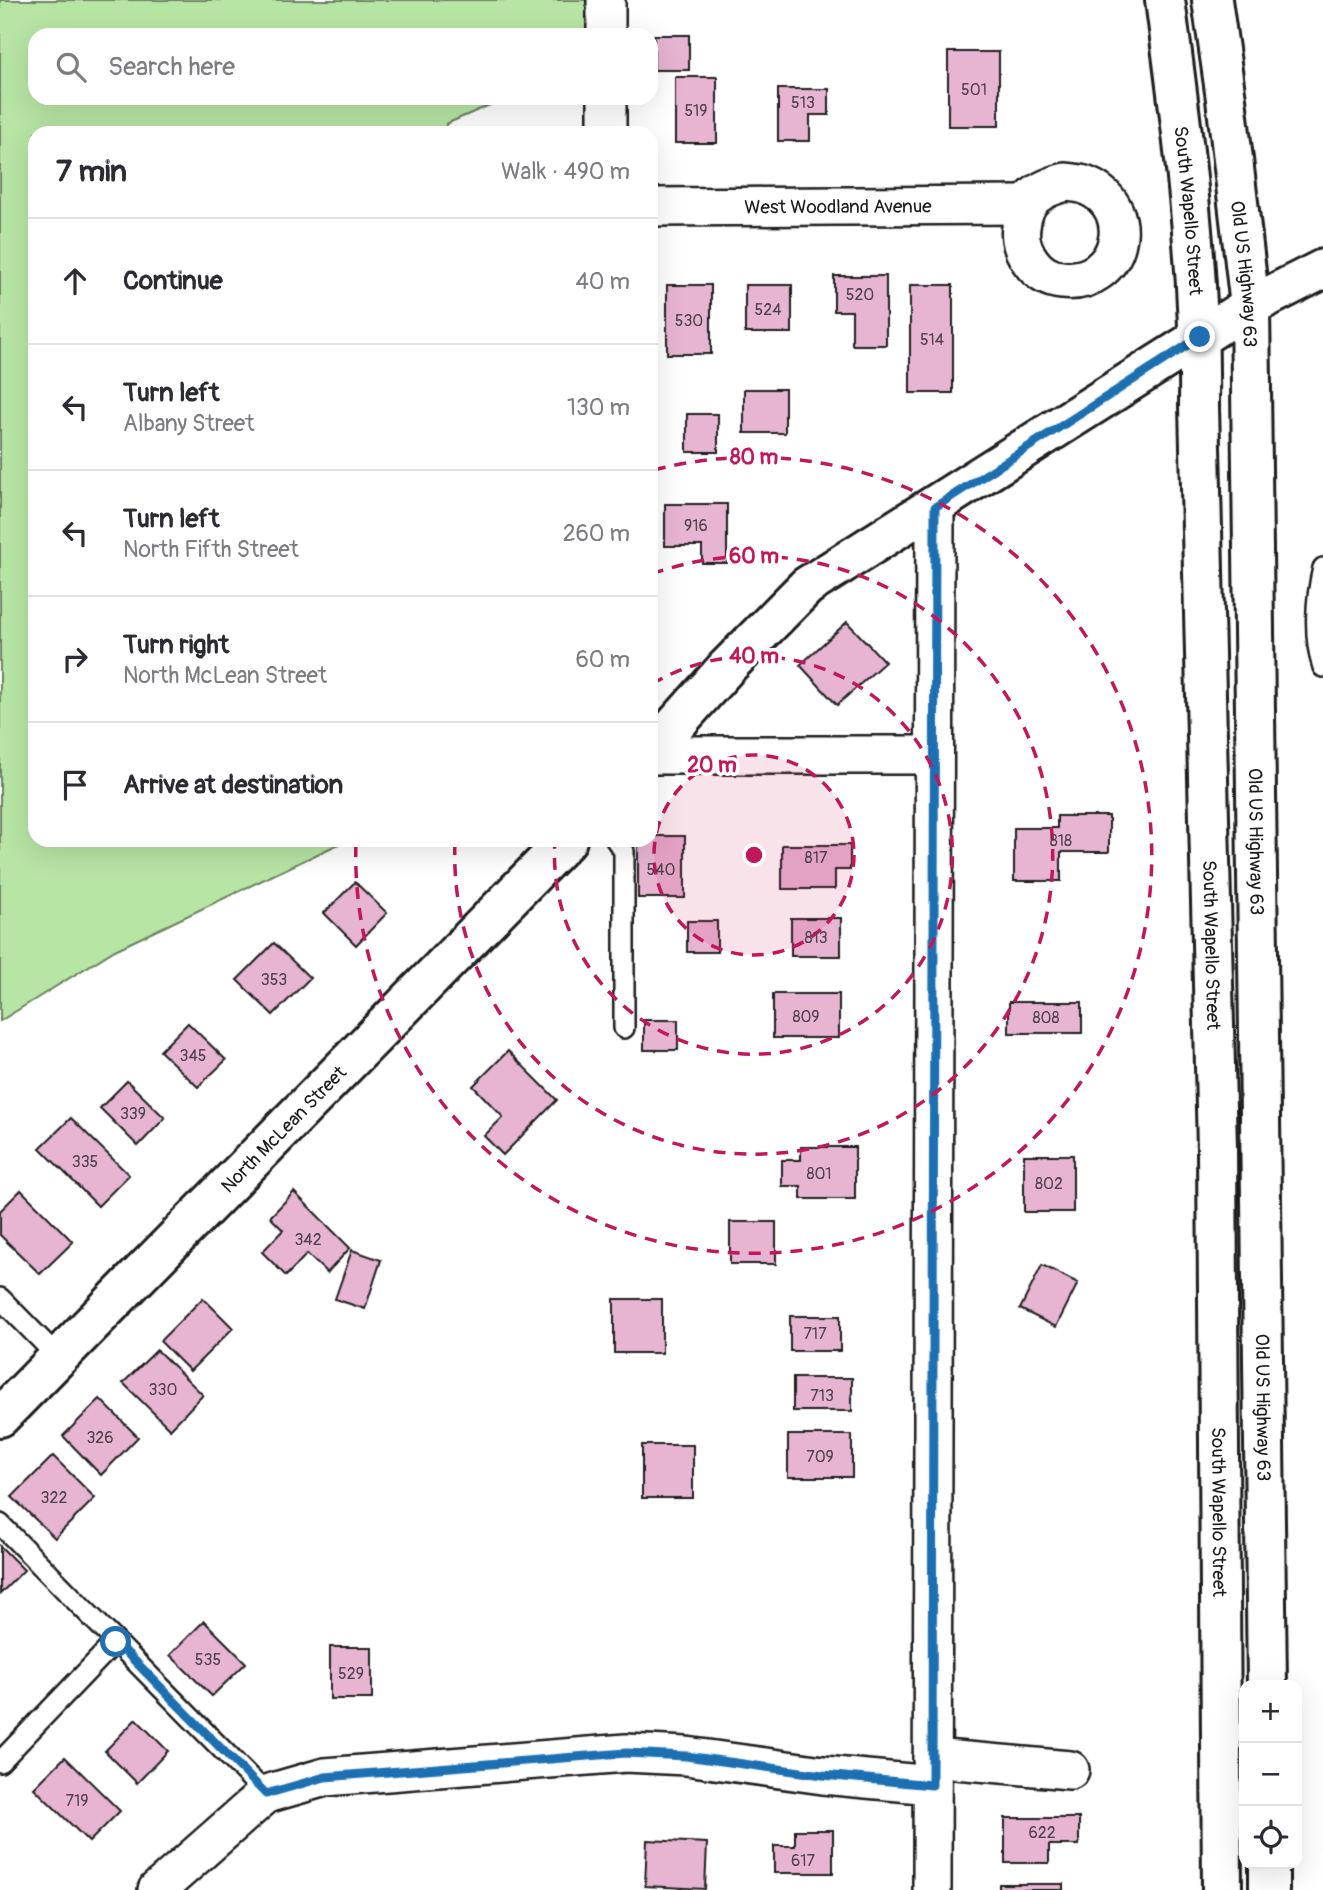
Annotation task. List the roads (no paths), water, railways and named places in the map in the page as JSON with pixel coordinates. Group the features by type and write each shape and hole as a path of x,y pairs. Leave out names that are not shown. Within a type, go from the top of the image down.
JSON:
{"main road":[{"name":"South Wapello Street","path":"1165,0 1185,150 1225,322 1199,406 1217,1149 1222,1890"},
{"name":"Old US Highway 63","path":"1212,0 1225,322 1267,1680"},
{"path":"658,746 727,667 807,586 1225,322 1323,269"},
{"name":"North McLean Street","path":"0,1417 559,847"},
{"path":"1269,1869 1269,1890"}],"street":[{"path":"606,0 606,28"},
{"path":"607,105 607,126"},
{"name":"West Woodland Avenue","path":"658,207 1026,205"},
{"path":"932,1890 935,507"},
{"path":"658,754 933,755"},
{"path":"157,1890 266,1794 325,1777 626,1753 686,1756 823,1775 1070,1770"}],"lane":[{"path":"1323,568 1316,597 1319,657 1323,667"},
{"path":"621,847 624,851 624,1028"},
{"path":"0,1298 58,1357"},
{"path":"0,1524 266,1794"},
{"path":"0,1762 116,1642"}]}
